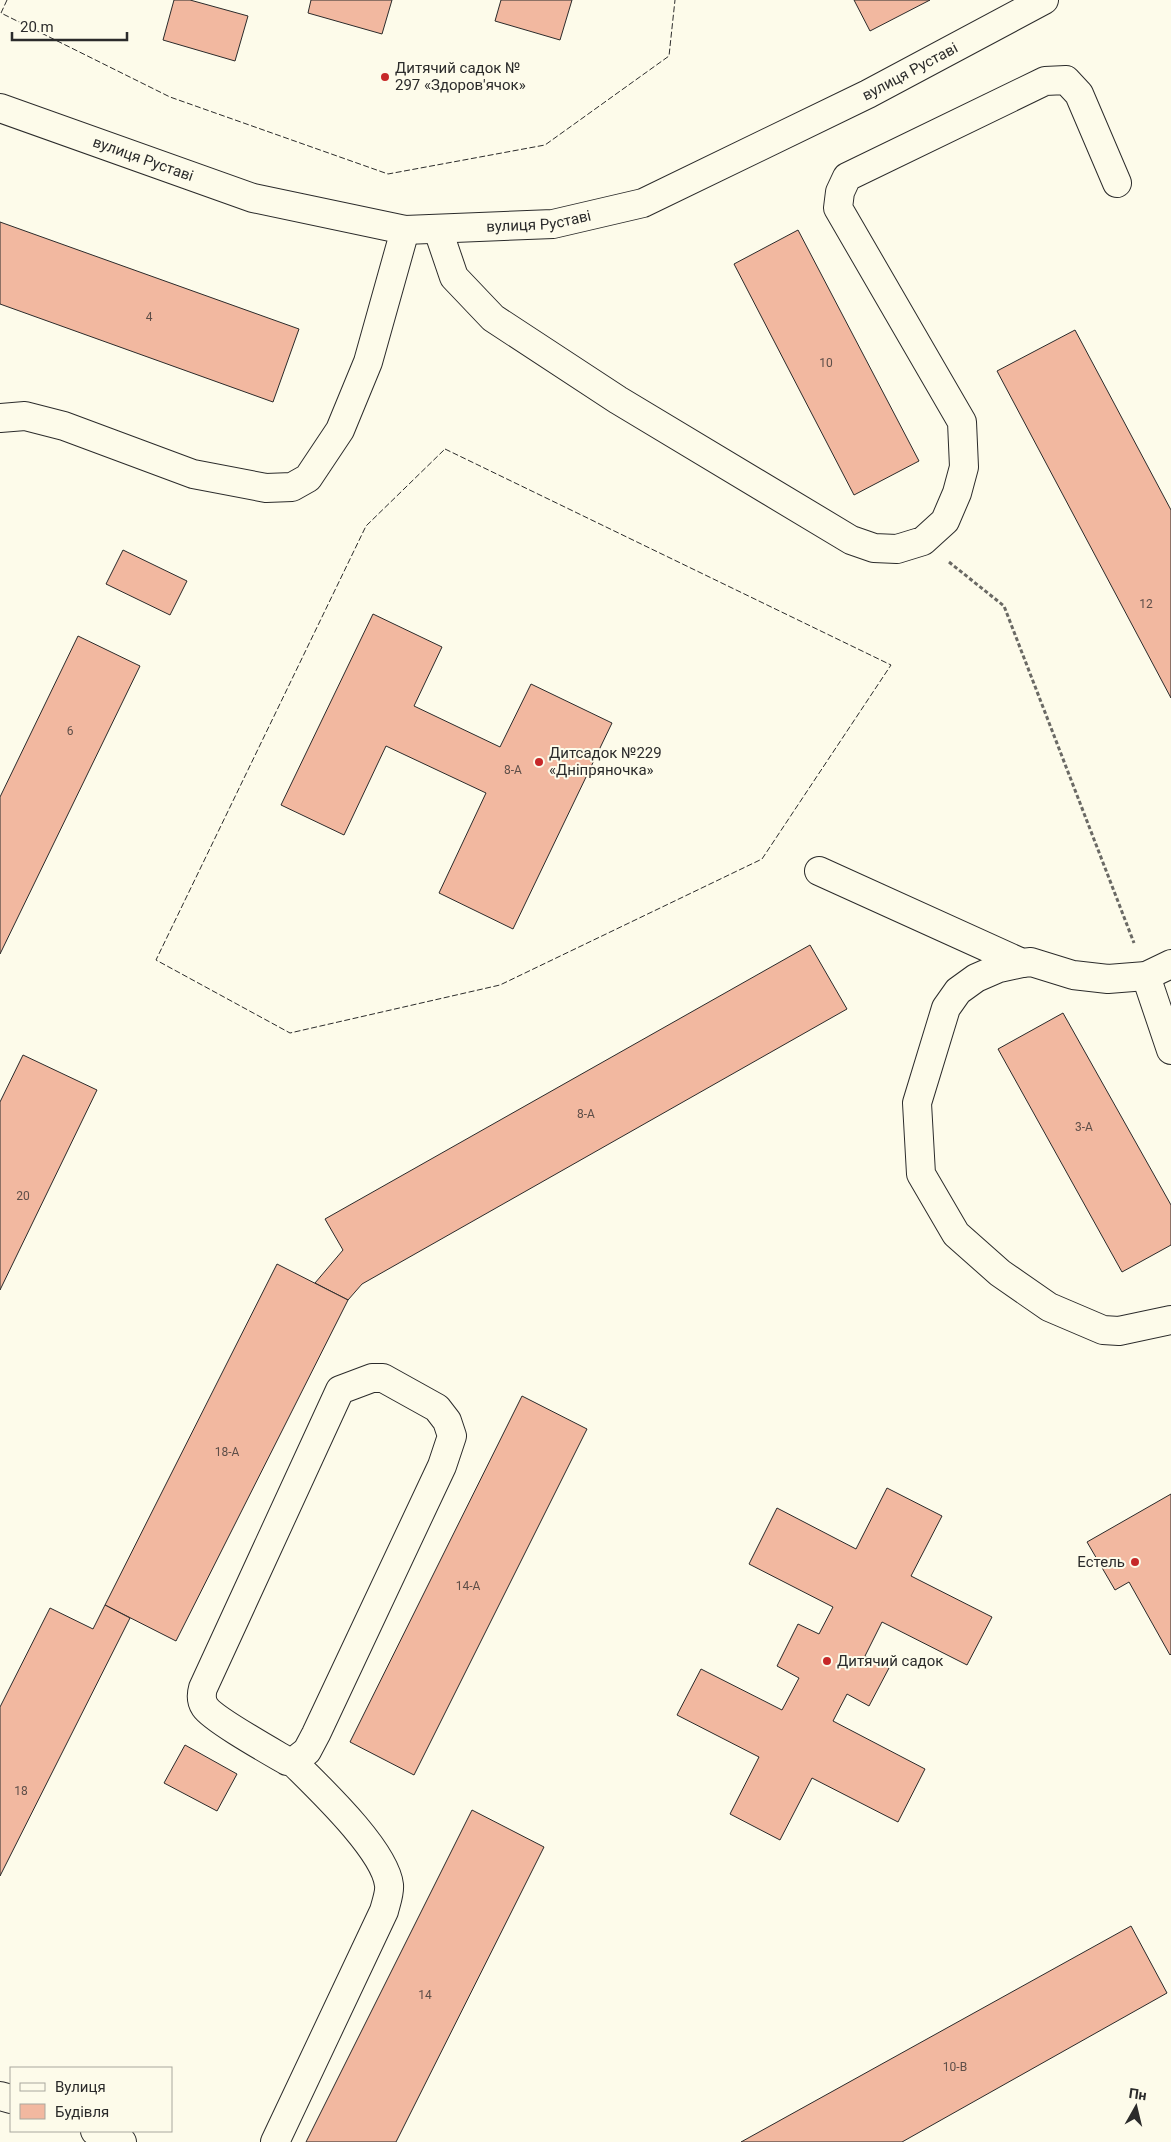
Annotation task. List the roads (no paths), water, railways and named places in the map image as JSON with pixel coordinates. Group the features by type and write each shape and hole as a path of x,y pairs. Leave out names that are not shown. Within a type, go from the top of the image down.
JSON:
{"street":[{"name":"вулиця Руставі","path":"0,108 253,198 405,230 554,224 643,203 868,94 1044,0"},
{"path":"438,230 454,278 493,318 618,400 850,540 874,548 897,549 923,541 945,521 957,493 964,466 962,422 838,208 840,192 847,177 1045,81 1066,80 1079,94 1117,183"},
{"path":"0,418 25,416 64,426 193,474 266,488 292,487 308,478 340,430 368,362 405,230"},
{"path":"819,871 1022,963"},
{"path":"1171,964 1146,976 1108,979 1073,974 1031,962 999,968 976,978 958,991 946,1008 917,1103 920,1174 956,1234 1000,1273 1049,1307 1103,1330 1119,1331 1171,1320"},
{"path":"1146,976 1171,1050"},
{"path":"275,2142 384,1911 390,1887 385,1867 344,1813 293,1762 287,1761 206,1709 202,1703 203,1688 340,1390 372,1378 383,1378 437,1408 447,1421 452,1436 442,1466 316,1734 307,1751 293,1762"},
{"path":"97,2132 122,2142"}],"place":[{"name":"Дитячий садок № 297 «Здоров'ячок»","path":"385,77"},
{"name":"Дитсадок №229 «Дніпряночка»","path":"539,762"},
{"name":"Естель","path":"1135,1562"},
{"name":"Дитячий садок","path":"827,1661"}]}
